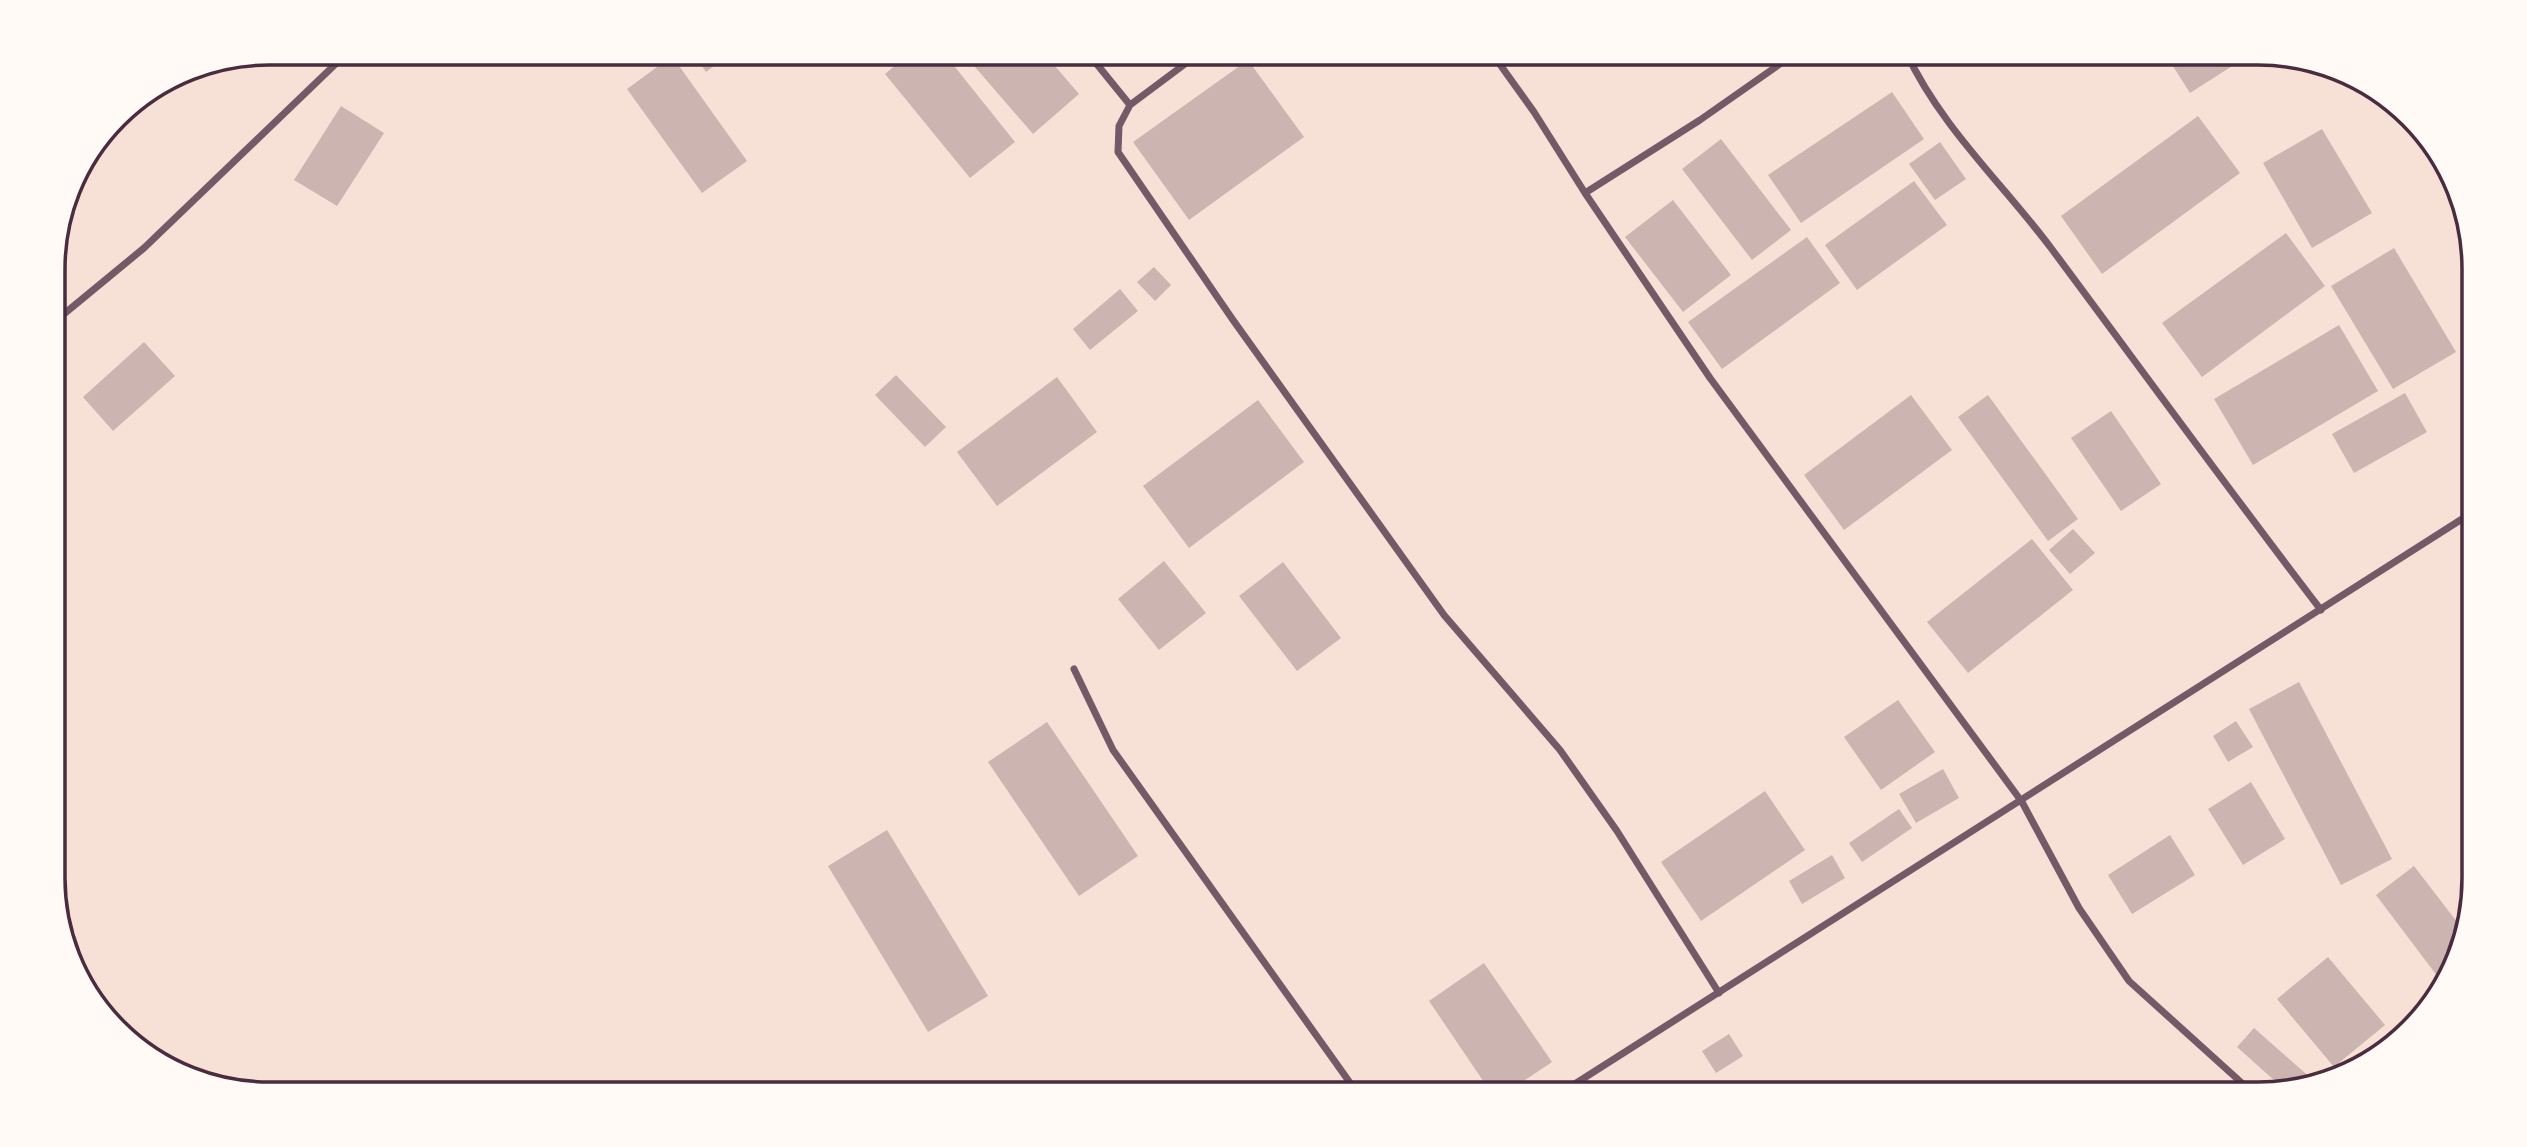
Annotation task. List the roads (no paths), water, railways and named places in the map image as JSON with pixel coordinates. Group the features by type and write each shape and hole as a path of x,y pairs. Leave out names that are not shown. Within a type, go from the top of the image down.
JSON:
{"street":[{"path":"65,313 144,248 334,65"},
{"path":"1098,65 1130,105"},
{"path":"1184,65 1130,105 1119,126 1118,152 1233,320 1444,615 1560,750 1603,811 1719,993"},
{"path":"1500,65 1710,379 2022,802 2079,908 2129,981 2241,1082"},
{"path":"1585,193 1689,127 1778,65"},
{"path":"1912,65 1923,89 2049,246 2170,413 2321,610"},
{"path":"1578,1082 2022,802 2462,519"},
{"path":"1074,669 1113,750 1349,1082"}]}
